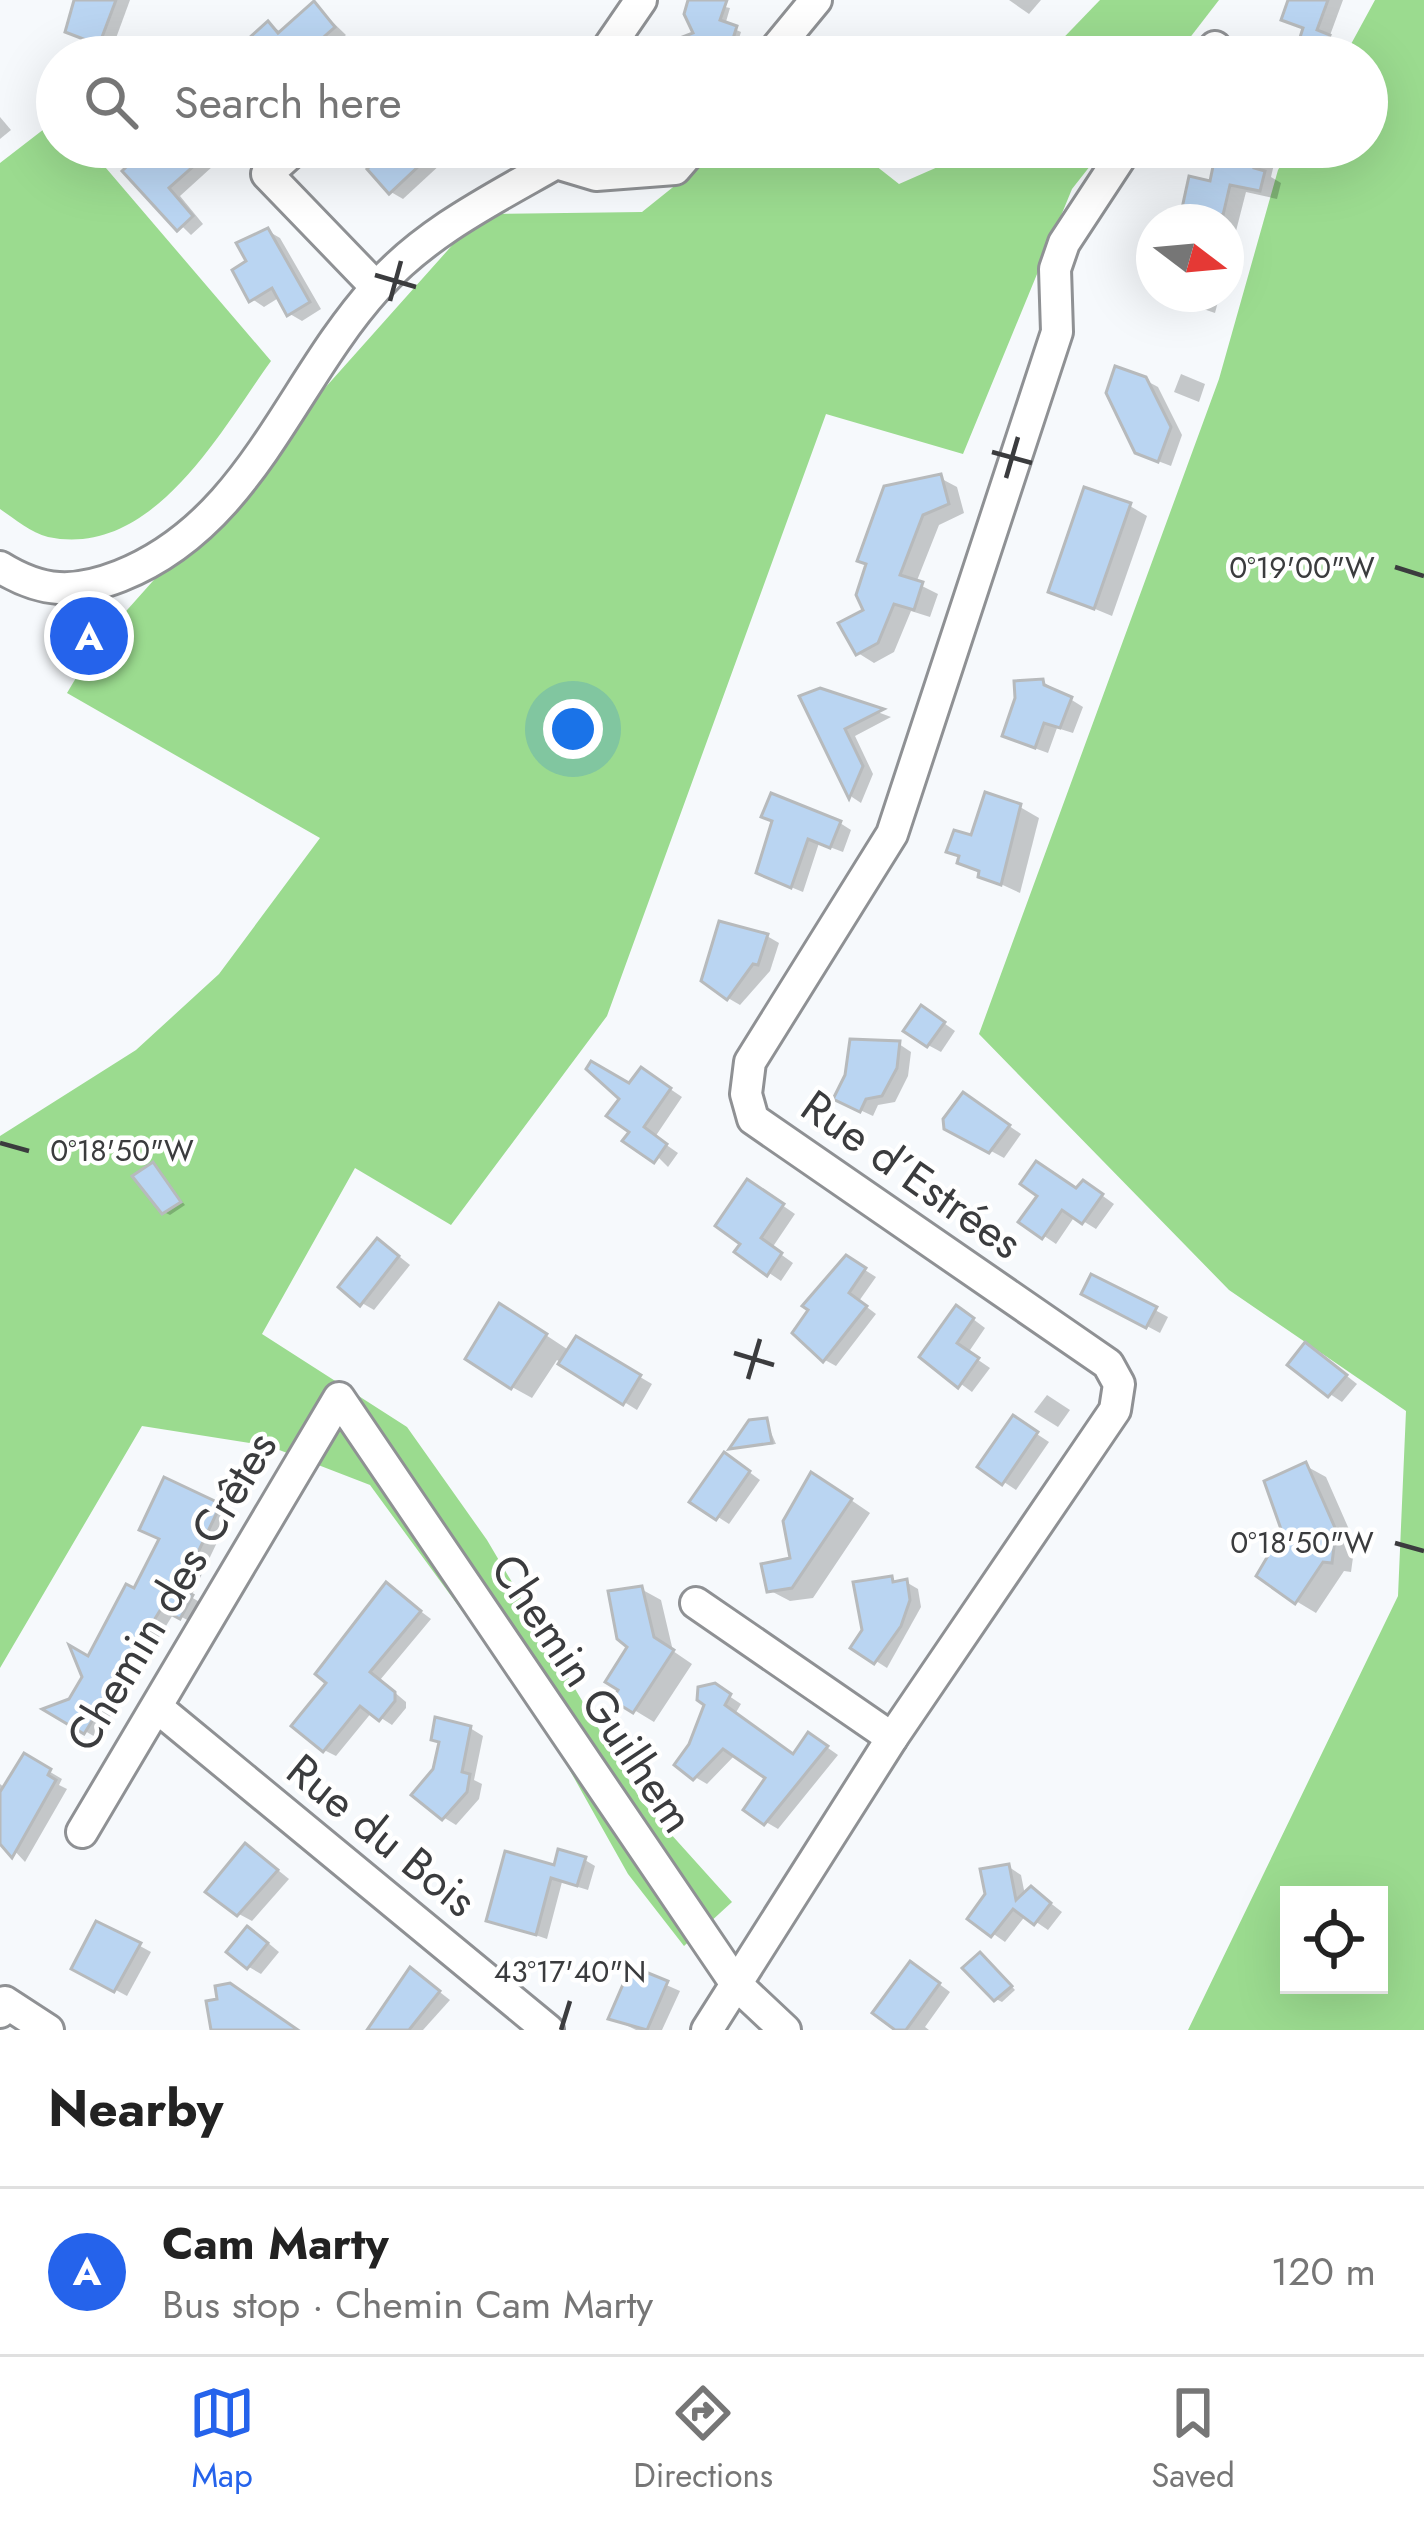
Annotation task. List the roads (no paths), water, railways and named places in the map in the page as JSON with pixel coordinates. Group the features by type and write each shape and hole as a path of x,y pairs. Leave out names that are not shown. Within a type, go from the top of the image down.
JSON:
{"street":[{"path":"616,36 641,0"},
{"path":"786,36 816,0"},
{"path":"274,168 267,174 376,287"},
{"path":"0,567 40,589 96,585 141,568 200,529 249,472 376,287 442,228 537,168"},
{"path":"583,168 596,175 676,168"},
{"name":"Rue d’Estrées","path":"707,2030 892,1738 1115,1410 1119,1384 1108,1364 753,1119 748,1078 750,1062 892,834 1057,332 1055,269 1064,243 1113,168"},
{"name":"Chemin des Crêtes","path":"82,1832 118,1763 159,1709 339,1398"},
{"name":"Chemin Guilhem","path":"339,1398 736,1984 785,2030"},
{"path":"696,1603 892,1738"},
{"name":"Rue du Bois","path":"159,1709 548,2030"},
{"path":"2,2007 48,2030"}],"place":[{"name":"Cam Marty","path":"89,636"}]}
